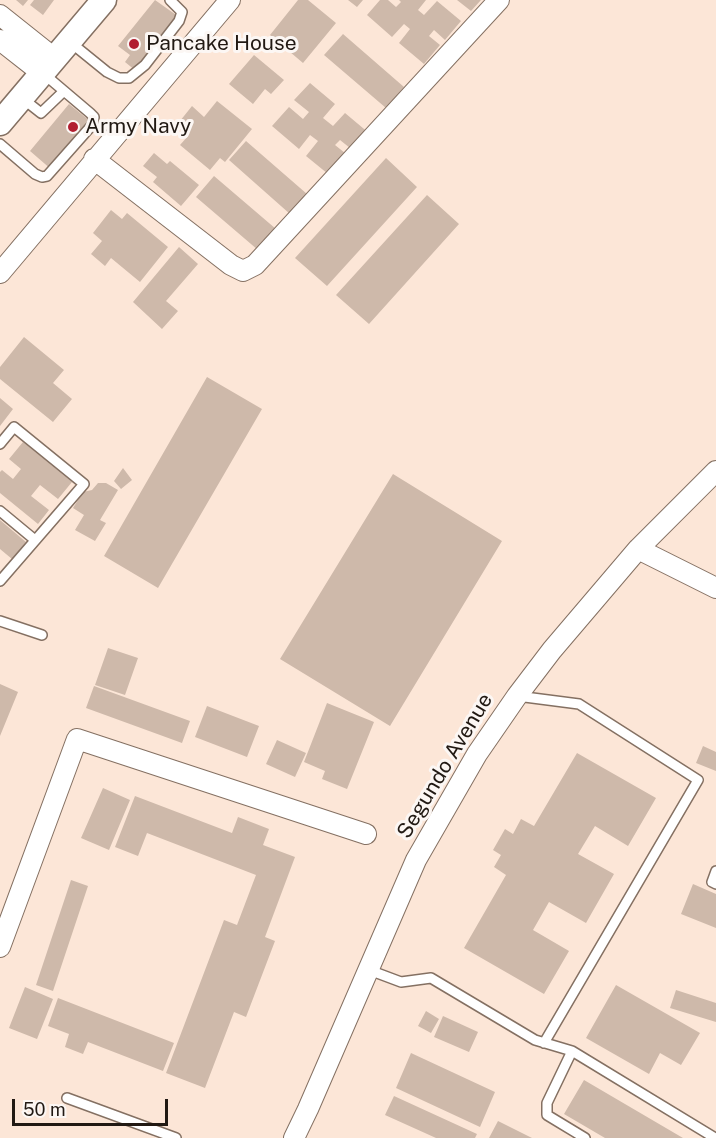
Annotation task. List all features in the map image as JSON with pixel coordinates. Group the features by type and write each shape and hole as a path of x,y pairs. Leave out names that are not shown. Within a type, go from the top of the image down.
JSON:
{"street":[{"path":"0,123 104,0"},
{"path":"0,273 230,0"},
{"path":"94,159 231,265 243,271 255,266 500,0"},
{"path":"0,15 55,58"},
{"path":"0,40 55,58"},
{"name":"Segundo Avenue","path":"294,1138 421,852 473,761 517,696 552,650 638,549 716,471"},
{"path":"638,549 716,588"},
{"path":"0,947 77,739 366,834"}],"lane":[{"path":"55,58 107,72 119,78 129,78 145,65 179,21 182,12 170,0"},
{"path":"0,144 35,174 42,177 47,176 94,120 90,113 64,91 55,58"},
{"path":"22,98 41,113 64,91"},
{"path":"0,444 14,427 84,484 0,581"},
{"path":"0,511 35,540"},
{"path":"0,621 42,635"},
{"path":"517,696 579,704 698,780 544,1043"},
{"path":"716,871 711,882 716,884"},
{"path":"369,970 400,982 430,978 535,1040 572,1051 715,1138"},
{"path":"572,1051 547,1103 547,1115 585,1138"},
{"path":"68,1098 176,1138"}],"building":[{"path":"16,0 28,0 23,6"},
{"path":"34,0 54,0 43,15 30,5"},
{"path":"155,0 179,17 136,71 125,62 130,55 118,46"},
{"path":"298,0 308,0 336,23 303,63 270,35"},
{"path":"348,0 363,0 357,7"},
{"path":"380,0 388,0 396,7 401,2 399,0 426,0 418,10 424,15 437,1 461,21 445,40 434,30 429,36 440,45 424,64 399,43 410,29 404,24 392,37 367,15"},
{"path":"457,0 481,0 471,11"},
{"path":"343,34 404,87 386,108 324,55"},
{"path":"254,55 284,80 271,94 265,89 253,104 229,84"},
{"path":"310,83 335,104 323,118 333,126 345,113 370,134 355,152 340,140 335,145 350,157 333,178 306,156 318,141 310,135 299,149 272,126 289,107 303,119 309,112 294,100"},
{"path":"217,101 252,129 225,162 220,158 210,170 180,145 188,136 176,126 192,106 204,117"},
{"path":"69,104 91,122 52,170 30,151"},
{"path":"246,141 307,194 290,214 229,160"},
{"path":"154,153 167,164 170,161 199,185 181,206 153,182 157,177 143,166"},
{"path":"386,158 417,187 327,286 295,258"},
{"path":"214,176 276,229 258,250 196,197"},
{"path":"427,195 459,224 369,324 336,295"},
{"path":"111,210 122,219 127,213 168,247 140,282 111,258 105,266 91,254 102,241 93,233"},
{"path":"179,247 198,264 166,301 178,311 162,329 133,302"},
{"path":"24,337 64,370 53,383 72,399 53,422 0,379 0,367"},
{"path":"207,377 262,409 158,588 104,556"},
{"path":"0,398 13,409 0,426"},
{"path":"23,442 72,482 58,499 40,485 31,496 49,510 38,524 0,493 0,472 2,470 13,479 21,469 9,459"},
{"path":"123,468 132,480 121,489 114,481"},
{"path":"393,474 502,541 390,726 280,659"},
{"path":"98,483 106,483 118,490 100,520 106,523 95,541 75,530 84,515 73,508 83,492 92,490"},
{"path":"0,520 26,542 12,559 0,549"},
{"path":"108,648 138,658 125,695 95,685"},
{"path":"0,684 18,692 0,736"},
{"path":"94,686 190,721 182,743 86,708"},
{"path":"327,703 374,722 347,789 322,779 325,771 304,762"},
{"path":"207,706 259,726 247,757 195,737"},
{"path":"277,740 306,753 295,777 266,764"},
{"path":"703,746 716,752 716,771 696,763"},
{"path":"577,753 656,798 628,846 595,826 578,854 614,874 586,923 549,902 533,930 569,951 544,994 464,948 506,875 494,867 501,855 493,850 505,829 513,834 521,819 534,826"},
{"path":"103,788 130,800 109,850 81,838"},
{"path":"135,796 232,833 238,817 269,829 263,845 295,857 265,937 275,941 246,1017 234,1012 205,1088 166,1073 224,920 237,925 256,875 147,833 138,856 115,847"},
{"path":"71,880 88,886 53,991 36,985"},
{"path":"693,884 716,894 716,928 681,914"},
{"path":"616,985 700,1033 681,1065 660,1053 649,1074 586,1038"},
{"path":"25,987 53,999 37,1039 9,1028"},
{"path":"676,990 716,1003 716,1022 670,1008"},
{"path":"58,998 174,1043 163,1071 88,1042 83,1054 65,1047 69,1034 48,1026"},
{"path":"426,1011 439,1019 431,1033 418,1026"},
{"path":"443,1016 478,1032 469,1052 434,1037"},
{"path":"411,1053 495,1092 480,1127 396,1088"},
{"path":"584,1080 683,1138 605,1138 564,1114"},
{"path":"394,1096 477,1134 475,1138 436,1138 385,1115"},
{"path":"498,1121 532,1138 489,1138"}],"place":[{"name":"Pancake House","path":"134,44"},
{"name":"Army Navy","path":"73,127"}]}
